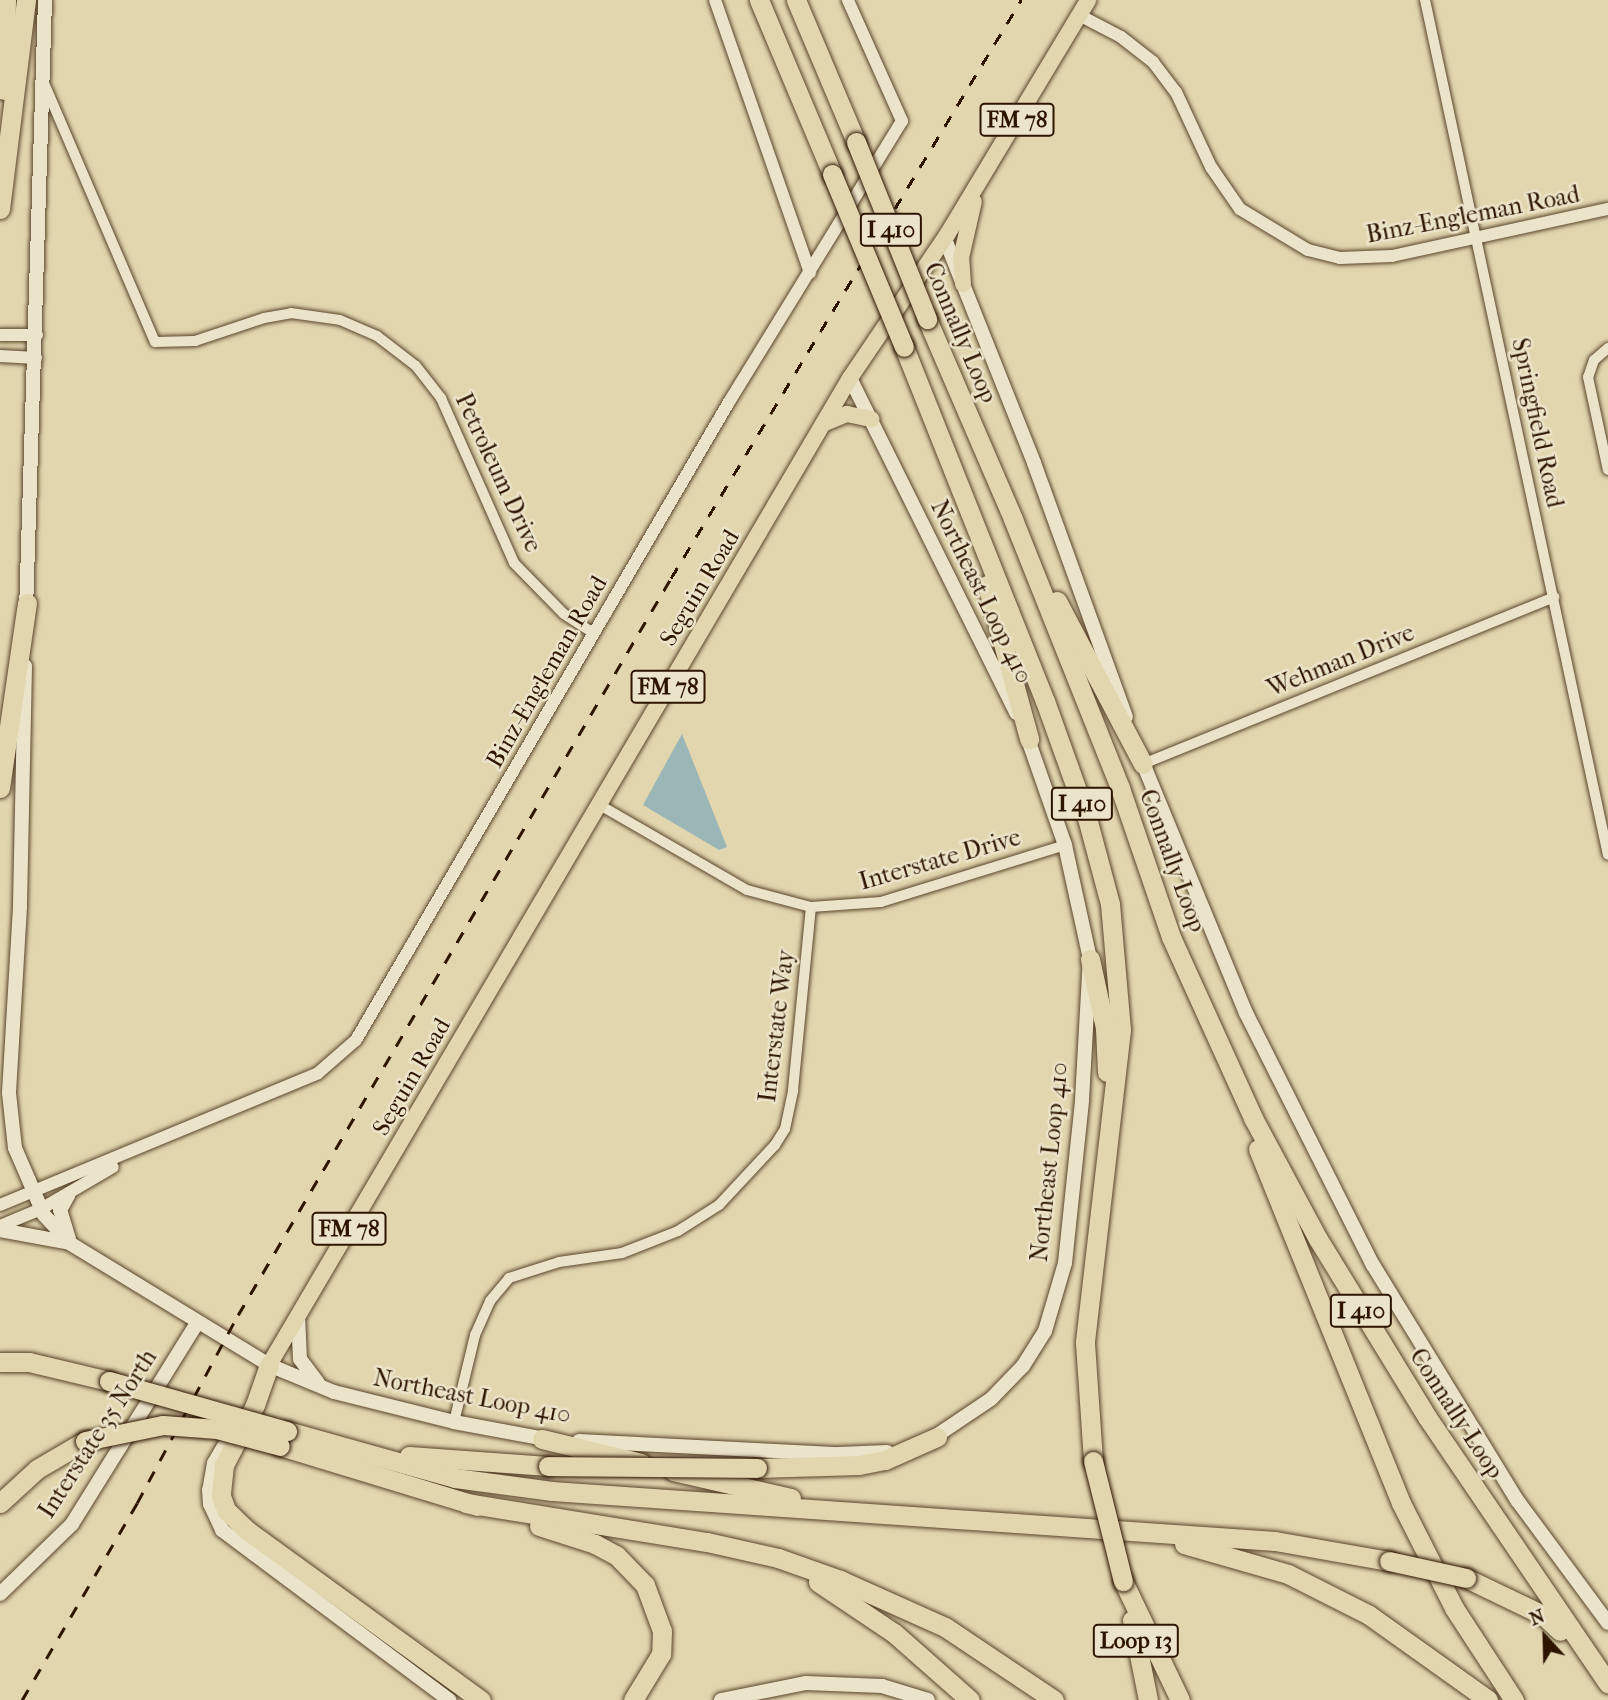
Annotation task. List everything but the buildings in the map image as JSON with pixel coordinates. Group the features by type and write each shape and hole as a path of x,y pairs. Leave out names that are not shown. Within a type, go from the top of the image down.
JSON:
{"highway":[{"path":"0,208 6,0"},
{"path":"0,208 26,0"},
{"name":"I 410","path":"759,0 962,492 1087,818 1111,904 1121,1030 1085,1343 1093,1461 1123,1581 1180,1700"},
{"name":"Connally Loop","path":"796,0 927,319 1013,519 1120,788 1171,937 1253,1118 1318,1239 1427,1417 1591,1661 1608,1682"},
{"path":"962,492 1029,739"},
{"path":"1013,519 1143,764"},
{"path":"0,788 27,603"},
{"path":"1171,937 1401,1503 1454,1608 1514,1700"},
{"path":"1090,959 1105,1028 1110,1133"},
{"path":"0,1362 29,1362 109,1381 466,1503 595,1544 638,1577 657,1608 662,1631 661,1654 633,1700"},
{"path":"269,1365 255,1405 223,1465 221,1496 226,1510 248,1531 481,1700"},
{"path":"0,1503 37,1469 85,1441 137,1428 174,1425 217,1429 346,1450 455,1478 552,1491 1132,1534 1275,1541 1466,1578 1543,1615 1591,1661"},
{"path":"346,1450 548,1466 757,1468 859,1465 884,1460 937,1437"},
{"path":"542,1439 860,1513"},
{"path":"466,1503 707,1542 778,1558 863,1589 945,1627 1054,1700"},
{"path":"1132,1534 1177,1542 1288,1574 1369,1615 1488,1700"},
{"path":"778,1558 894,1633 970,1700"},
{"name":"Loop 13","path":"1123,1581 1148,1700"}],"main road":[{"path":"32,1192 15,1148 9,1093 20,907 32,358 45,0"},
{"name":"Seguin Road","path":"298,1315 850,379 945,239 1088,0"},
{"path":"963,284 961,258 977,187"},
{"path":"945,239 1143,764 1246,1013 1367,1253 1517,1500 1608,1623"},
{"name":"Northeast Loop 410","path":"32,1192 41,1209 71,1244 269,1365 321,1387 454,1422 542,1439 839,1454 896,1450 937,1437 991,1399 1023,1366 1045,1331 1065,1263 1082,1100 1090,959 1065,845 1029,739 850,379"},
{"path":"823,424 847,414 871,419"},
{"path":"69,1194 60,1212 71,1244"},
{"path":"0,1228 71,1244"},
{"path":"298,1315 300,1359 321,1387"},
{"name":"FM 78","path":"269,1365 298,1315"},
{"name":"Interstate 35 North","path":"0,1594 72,1524 197,1322"},
{"path":"269,1365 214,1463 209,1490 216,1521 243,1550 449,1700"},
{"path":"721,1700 806,1683 882,1686 928,1700"}],"street":[{"path":"715,0 810,273"},
{"name":"Binz-Engleman Road","path":"0,1205 143,1149 318,1073 356,1040 593,634 902,121 848,0"},
{"name":"Springfield Road","path":"1425,0 1608,855"},
{"name":"Binz-Engleman Road","path":"1079,15 1121,37 1164,73 1222,184 1240,209 1285,240 1308,250 1357,259 1408,253 1475,236 1608,209"},
{"name":"Petroleum Drive","path":"43,80 155,342 195,341 264,317 290,313 340,320 383,340 415,366 441,398 514,563 564,614 593,634"},
{"path":"0,335 33,336"},
{"path":"1608,348 1594,360 1588,377 1608,470"},
{"path":"0,356 32,358"},
{"name":"Wehman Drive","path":"1143,764 1554,597"},
{"name":"Interstate Drive","path":"598,804 747,890 811,907 881,902 1065,845"},
{"name":"Interstate Way","path":"454,1422 475,1335 490,1301 509,1278 559,1262 622,1253 678,1231 719,1205 775,1145 785,1129 793,1090 811,907"},
{"name":"Binz-Engleman Road","path":"0,1228 69,1194 143,1149"}],"water":[{"path":"682,734 727,847 719,850 643,805"}],"railway":[{"path":"22,1700 137,1503 238,1315 671,578 1021,0"}]}
